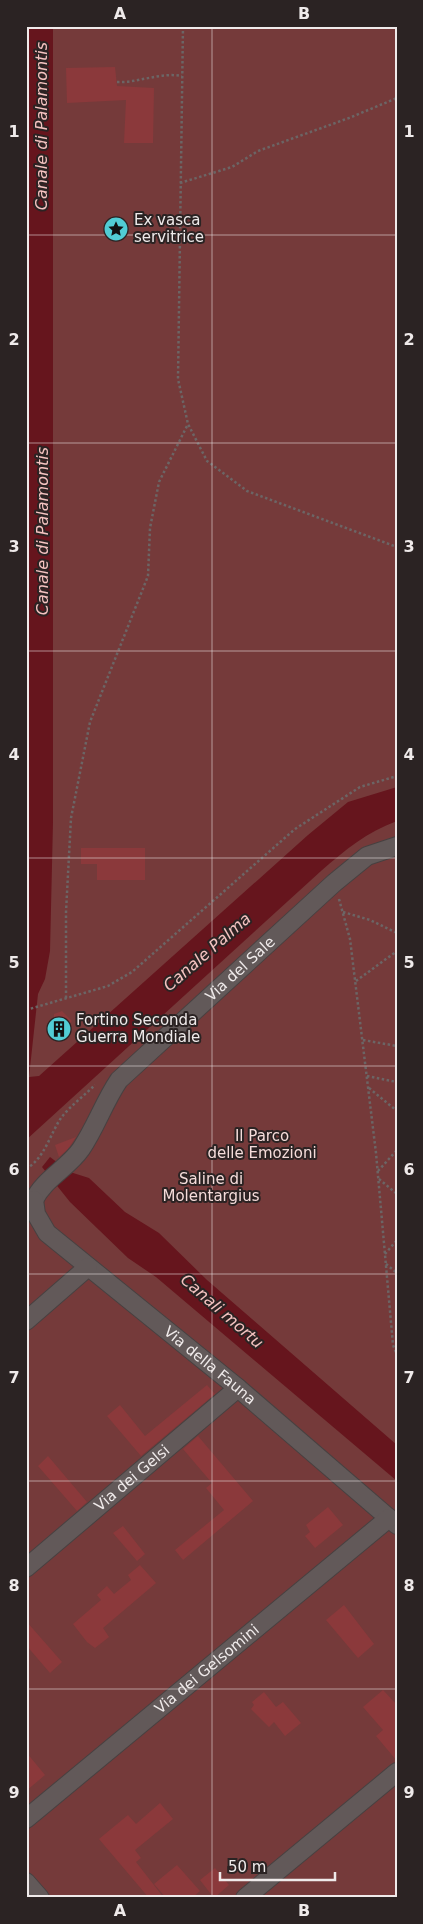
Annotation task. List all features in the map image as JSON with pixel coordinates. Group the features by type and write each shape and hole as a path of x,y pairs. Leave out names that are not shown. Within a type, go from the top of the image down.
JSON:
{"street":[{"name":"Via del Sale","path":"30,1199 81,1149 108,1096 119,1080 334,883 367,856 397,846"},
{"name":"Via della Fauna","path":"30,1199 47,1233 238,1388 393,1522"},
{"path":"26,1321 88,1267"},
{"name":"Via dei Gelsi","path":"26,1568 238,1388"},
{"name":"Via dei Gelsomini","path":"26,1819 393,1522"},
{"path":"245,1898 397,1772"},
{"path":"26,1882 40,1898"}],"path":[{"path":"183,26 178,379 188,424 207,461 248,492 397,547"},
{"path":"117,82 126,83 173,74 182,76"},
{"path":"180,183 232,167 258,151 349,118 397,98"},
{"path":"66,998 66,912 71,818 90,722 148,576 150,528 159,482 188,424"},
{"path":"26,1010 108,986 132,972 295,829 360,787 397,776"},
{"path":"334,883 350,939 356,982 379,1179 393,1345 397,1355"},
{"path":"343,912 370,920 397,933"},
{"path":"356,982 397,950"},
{"path":"363,1040 397,1046"},
{"path":"367,1076 397,1082"},
{"path":"368,1088 397,1111"},
{"path":"378,1171 397,1150"},
{"path":"379,1179 397,1194"},
{"path":"385,1254 397,1240"},
{"path":"386,1264 397,1273"},
{"path":"393,1345 397,1341"}],"green space":[{"path":"26,26 397,26 397,1898 26,1898"}],"water":[{"path":"26,26 53,26 53,822 50,951 45,979 38,994 29,1077 39,1076 308,835 348,802 397,787 397,821 366,836 330,863 26,1140"},
{"name":"Canali mortu","path":"50,1157 70,1172 89,1178 125,1212 159,1233 207,1280 397,1445 397,1481 156,1277 128,1258 70,1202 42,1167"}],"building":[{"path":"115,67 117,86 154,88 153,143 124,143 126,100 67,103 66,68"},
{"path":"81,848 145,848 145,880 97,880 97,864 81,864"},
{"name":"Fortino Seconda Guerra Mondiale","path":"62,1011 72,1021 53,1039 54,1014"},
{"path":"76,1137 68,1149 59,1157 55,1145"},
{"path":"207,1385 215,1394 141,1456 107,1416 120,1405 145,1436"},
{"path":"198,1436 253,1501 183,1560 175,1550 224,1510 206,1488 212,1483 183,1449"},
{"path":"48,1456 87,1502 77,1511 38,1466"},
{"path":"328,1507 343,1525 315,1548 305,1536 310,1532 306,1525"},
{"path":"123,1526 145,1554 137,1561 113,1533"},
{"path":"140,1565 156,1583 103,1628 109,1637 95,1648 87,1642 73,1624 101,1600 97,1595 107,1586 114,1594 131,1580 128,1575"},
{"path":"344,1605 374,1644 358,1658 326,1620"},
{"path":"26,1621 62,1662 50,1673 26,1645"},
{"path":"383,1690 397,1705 397,1761 376,1736 383,1730 363,1707"},
{"path":"264,1692 276,1707 283,1702 301,1723 285,1736 274,1722 269,1727 251,1709 254,1705 252,1702"},
{"path":"26,1752 45,1775 26,1791"},
{"path":"160,1803 173,1819 135,1850 141,1858 136,1862 164,1898 149,1898 99,1839 128,1815 136,1824"},
{"path":"177,1865 200,1891 192,1898 166,1898 154,1884"},
{"path":"215,1868 229,1885 214,1898 200,1880"}],"place":[{"name":"Ex vasca servitrice","path":"116,229"},
{"name":"Fortino Seconda Guerra Mondiale","path":"59,1029"}],"water label":[{"name":"Canale di Palamontis","path":"41,126"},
{"name":"Canale di Palamontis","path":"42,531"},
{"name":"Canale Palma","path":"207,952"}],"park label":[{"name":"Il Parco delle Emozioni","path":"262,1144"},
{"name":"Saline di Molentargius","path":"211,1188"}]}
